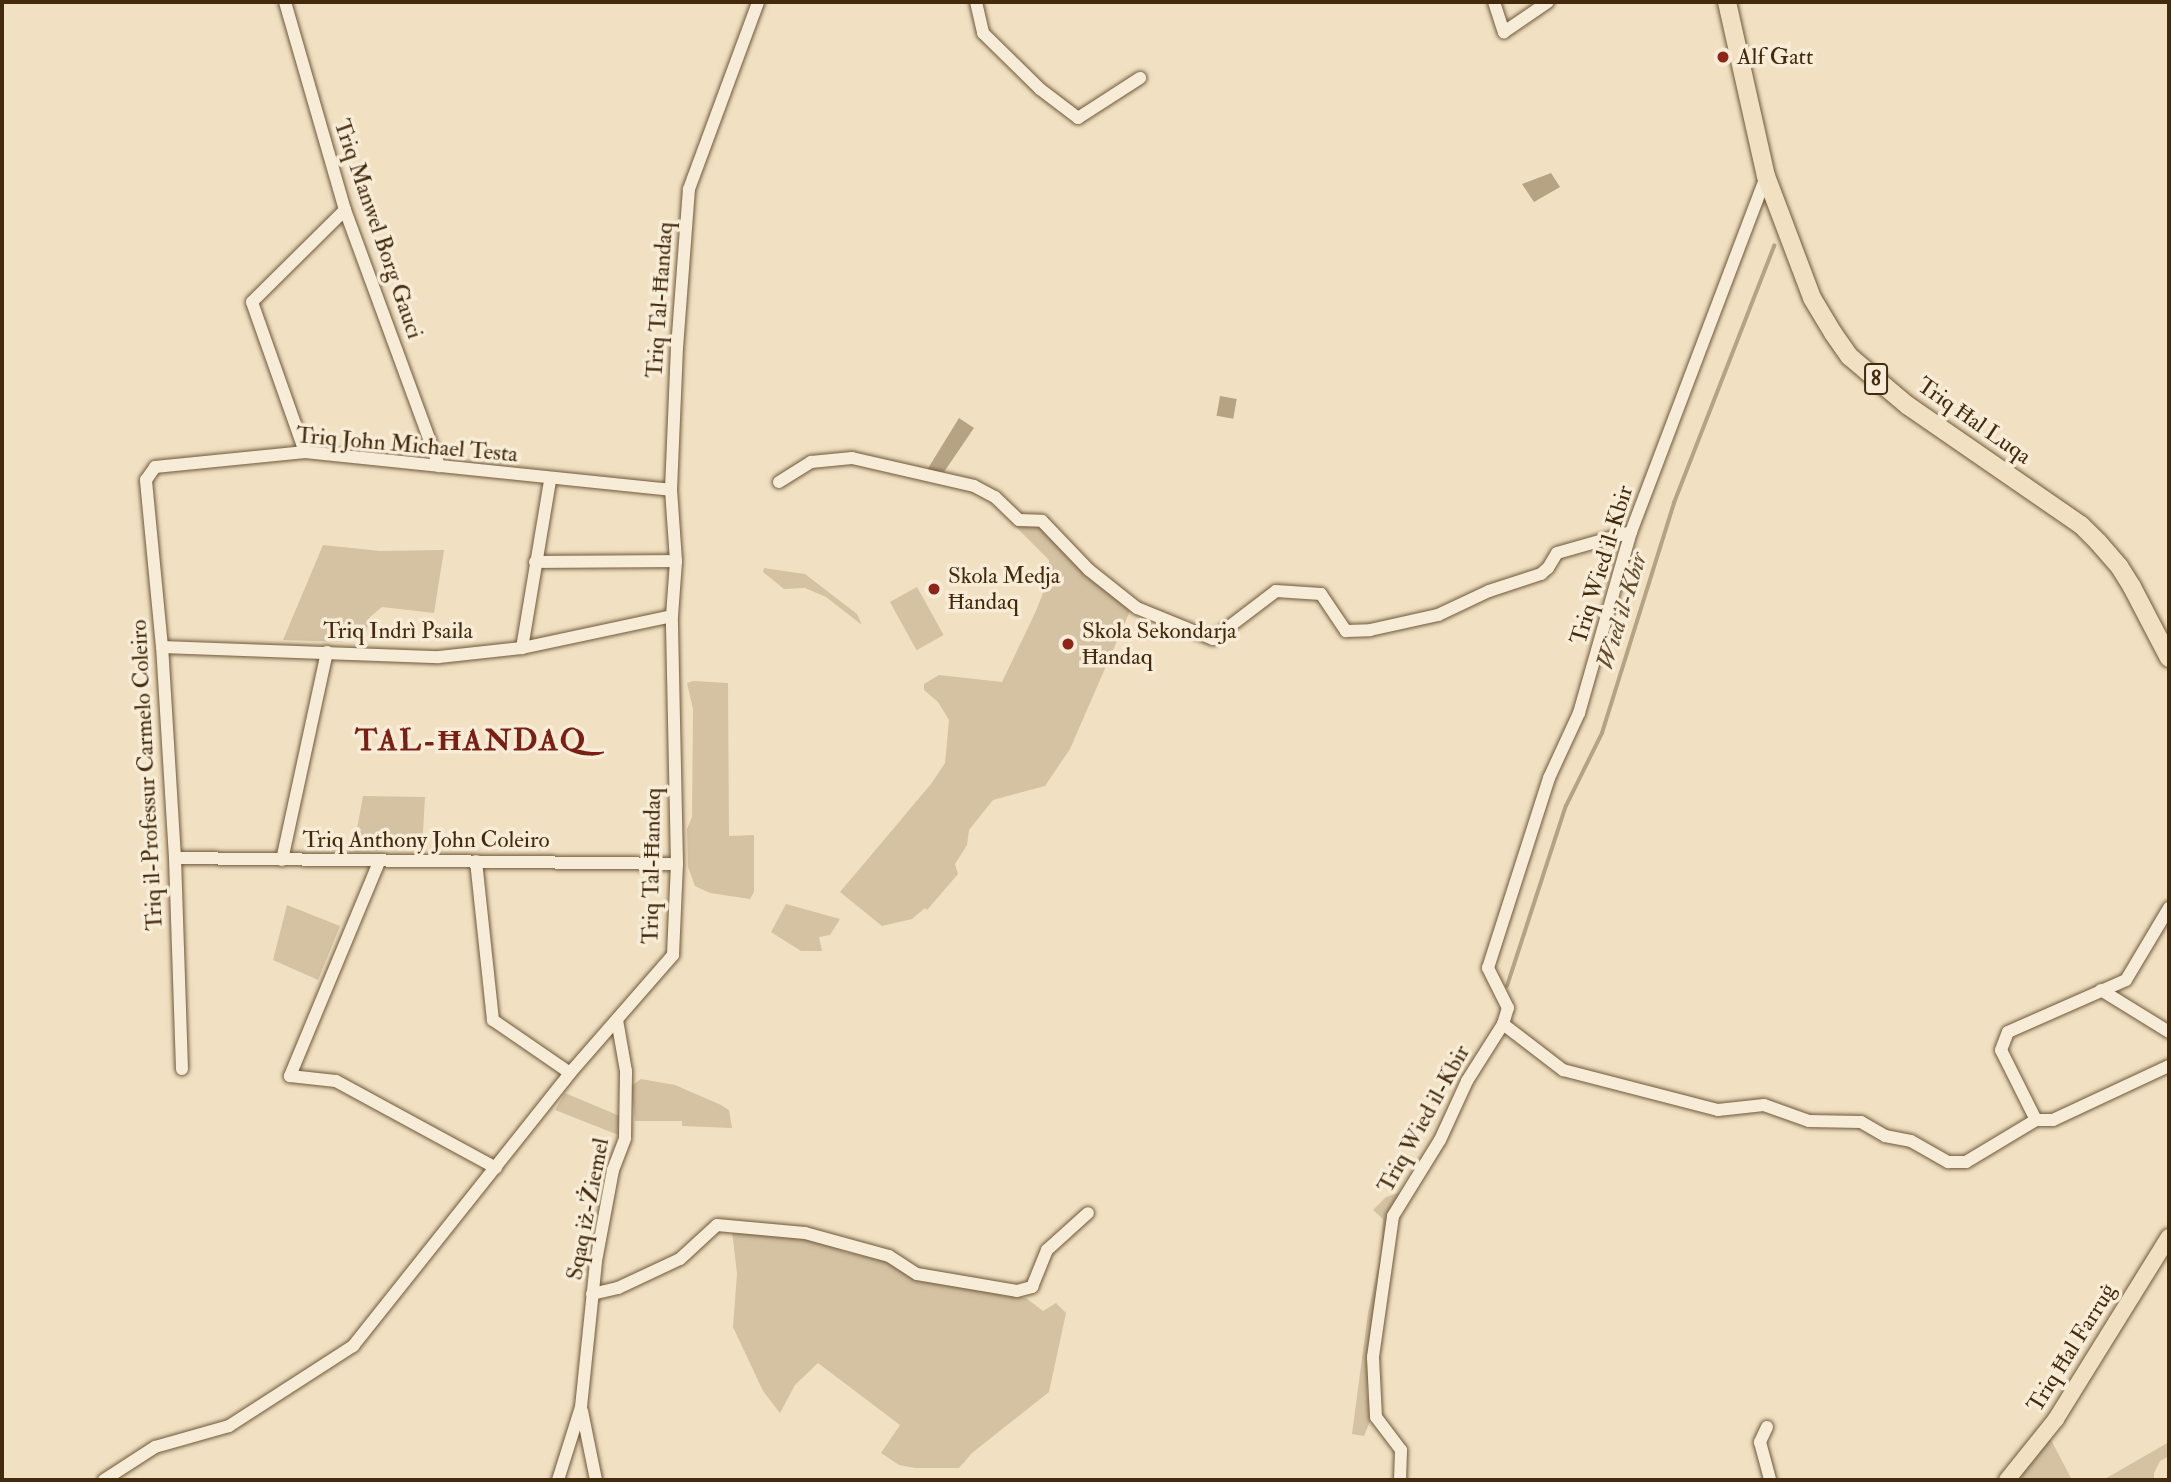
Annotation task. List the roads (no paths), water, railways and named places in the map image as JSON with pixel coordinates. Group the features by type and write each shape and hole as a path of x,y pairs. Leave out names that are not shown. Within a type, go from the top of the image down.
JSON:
{"highway":[{"name":"Triq Ħal Luqa","path":"1727,2 1766,176 1812,298 1850,358 1907,405 2081,525 2119,566 2169,658"}],"main road":[{"name":"Triq Ħal Farruġ","path":"2007,1480 2056,1419 2169,1237"}],"street":[{"name":"Triq Manwel Borg Gauci","path":"285,2 345,210 439,466"},
{"name":"Triq Tal-Ħandaq","path":"104,1480 155,1447 229,1426 353,1346 570,1073 673,955 677,864 672,616 677,561 671,490 677,348 689,189 758,2"},
{"path":"976,2 983,33 1040,89 1078,118 1140,78"},
{"path":"1494,2 1504,32 1548,2"},
{"name":"Triq Wied il-Kbir","path":"1400,1480 1401,1450 1376,1417 1373,1357 1393,1216 1440,1140 1467,1081 1503,1024 1508,1008 1488,968 1549,778 1579,713 1631,532 1766,176"},
{"path":"306,452 252,302 345,210"},
{"name":"Triq John Michael Testa","path":"146,480 155,467 306,452 550,480 671,490"},
{"path":"779,482 811,462 852,458 974,485 995,497 1019,520 1042,521 1089,569 1138,608 1213,639 1276,591 1321,594 1346,631 1370,630 1438,615 1489,591 1541,574 1557,553 1631,532"},
{"name":"Triq il-Professur Carmelo Coleiro","path":"146,480 162,647 175,858 182,1069"},
{"path":"522,648 550,480"},
{"path":"535,562 677,561"},
{"name":"Triq Indrì Psaila","path":"162,647 439,657 522,648 672,616"},
{"path":"282,860 327,652"},
{"name":"Triq Anthony John Coleiro","path":"175,858 677,864"},
{"path":"476,861 493,1020 570,1073"},
{"path":"379,862 289,1076 336,1081 496,1168"},
{"path":"2036,1120 2001,1050 2008,1031 2126,980 2169,908"},
{"path":"2101,990 2169,1032"},
{"name":"Sqaq iż-Żiemel","path":"581,1407 592,1294 613,1170 625,1138 626,1071 617,1020"},
{"path":"1503,1024 1563,1070 1718,1110 1764,1105 1809,1121 1861,1122 1885,1136 1911,1141 1948,1162 1966,1162 2036,1120 2053,1120 2169,1066"},
{"path":"592,1294 618,1288 680,1259 717,1225 805,1233 889,1256 917,1274 1017,1291 1032,1287 1047,1250 1088,1213"},
{"path":"558,1480 581,1407"},
{"path":"581,1407 596,1480"},
{"path":"1766,1427 1760,1442 1770,1480"}],"waterway":[{"name":"Wied il-Kbir","path":"1507,986 1566,806 1602,733 1674,503 1774,246"}],"place":[{"name":"Alf Gatt","path":"1723,57"},
{"name":"Skola Medja Ħandaq","path":"934,589"},
{"name":"Skola Sekondarja Ħandaq","path":"1068,644"}],"district":[{"name":"TAL-ĦANDAQ","path":"471,741"}]}
